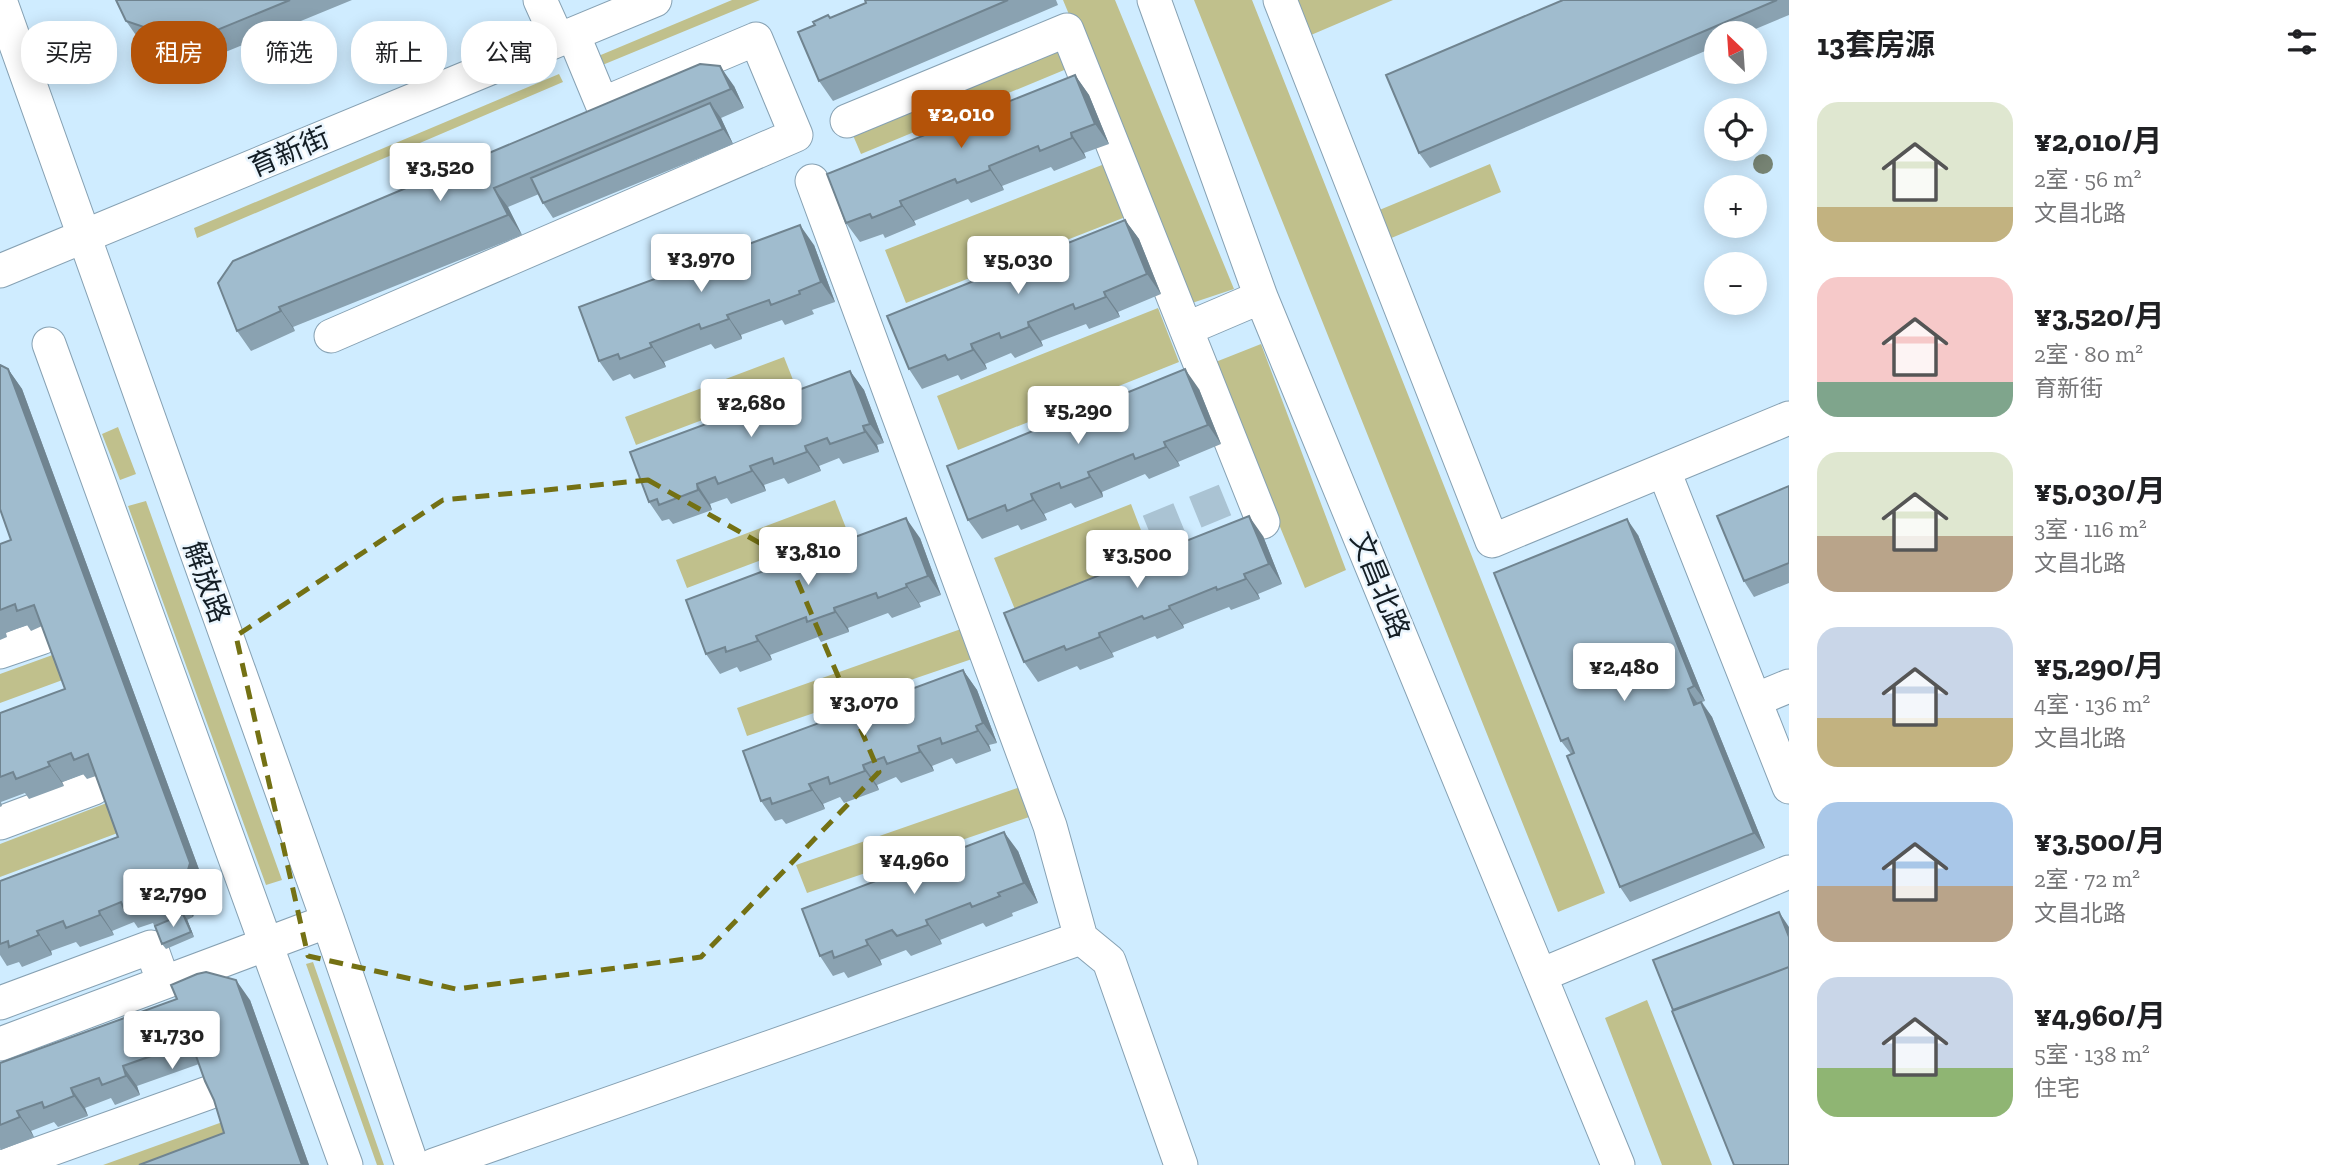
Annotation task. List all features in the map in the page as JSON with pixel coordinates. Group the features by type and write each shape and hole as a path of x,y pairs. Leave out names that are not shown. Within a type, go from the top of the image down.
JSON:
{"street":[{"name":"解放路","path":"0,0 328,921 412,1165"},
{"path":"331,336 796,135 756,39 602,104 565,37 540,0"},
{"name":"育新街","path":"0,271 565,37 611,8 655,0"},
{"name":"文昌北路","path":"1154,0 1261,297 1618,1165"},
{"path":"1280,0 1492,541 1789,418"},
{"path":"847,121 1067,30 1186,329 1238,494 1263,522"},
{"path":"812,181 1050,826 1081,938 1109,961 1181,1165"},
{"path":"1186,329 1261,297"},
{"path":"49,344 346,1165"},
{"path":"1664,471 1789,787"},
{"path":"0,652 41,638"},
{"path":"1755,700 1789,686"},
{"path":"0,822 94,788"},
{"path":"1541,975 1789,872"},
{"path":"163,981 151,947 1,1001 9,1041 328,921"},
{"path":"434,1165 1081,938"},
{"path":"7,1165 208,1093"}],"highlighted area":[{"path":"648,480 788,559 879,772 701,957 456,989 308,956 236,636 443,500"}],"green space":[{"path":"732,0 760,0 600,66 596,57"},
{"path":"1063,0 1115,0 1234,289 1189,304"},
{"path":"1194,0 1252,0 1605,893 1558,912"},
{"path":"1298,0 1393,0 1311,35"},
{"path":"1060,47 1069,68 861,154 852,133"},
{"path":"557,75 563,82 197,238 194,228 535,84 557,84"},
{"path":"1107,163 1128,216 906,303 885,250"},
{"path":"1490,164 1501,192 1389,239 1377,211"},
{"path":"1158,308 1179,362 958,450 937,396"},
{"path":"1261,344 1346,570 1305,588 1213,363"},
{"path":"784,357 795,385 636,445 625,417"},
{"path":"118,427 136,474 120,480 102,434"},
{"path":"835,500 846,528 687,588 676,560"},
{"path":"146,501 282,880 266,885 128,506"},
{"path":"1131,504 1152,559 1016,612 994,558"},
{"path":"961,629 972,659 747,736 737,708"},
{"path":"58,653 68,678 0,703 0,674"},
{"path":"1020,787 1032,816 807,893 796,865"},
{"path":"112,801 123,831 0,877 0,844"},
{"path":"313,962 384,1165 377,1165 306,964"},
{"path":"1647,1000 1712,1165 1662,1165 1605,1018"},
{"path":"228,1120 232,1136 152,1165 103,1165"}],"building":[{"path":"116,0 290,0 227,26 227,21 126,21"},
{"path":"865,0 1008,0 819,81 798,32 815,25 813,22 828,15 830,18 866,3"},
{"path":"1563,0 1777,0 1728,21 1704,21 1704,31 1419,153 1386,75"},
{"path":"700,64 720,66 731,89 494,188 508,215 279,307 281,311 237,331 218,283 233,261"},
{"path":"1075,75 1095,124 1071,133 1072,138 1040,151 1038,146 989,166 990,170 957,183 955,179 900,201 902,206 872,218 870,214 846,223 827,174"},
{"path":"710,103 723,129 543,203 531,178"},
{"path":"1125,220 1147,274 1104,292 1106,297 1075,309 1073,304 1028,322 1029,327 1001,338 999,333 971,344 973,350 948,360 945,355 909,369 887,316"},
{"path":"800,225 821,282 799,291 800,294 771,305 769,300 727,315 729,319 701,329 699,324 650,343 652,347 620,359 618,354 599,361 579,307"},
{"path":"0,365 8,369 190,863 180,897 145,912 141,902 124,909 121,902 99,911 100,915 66,928 63,921 37,931 39,935 9,947 8,941 0,944 0,881 118,837 88,754 74,760 71,753 48,762 50,766 16,779 13,772 0,777 0,713 65,689 34,605 17,611 15,604 0,610 0,544 11,540 0,509"},
{"path":"1185,369 1208,425 1164,442 1166,447 1135,459 1133,454 1088,472 1090,477 1061,488 1059,483 1031,494 1033,500 1007,511 1005,505 968,520 947,466"},
{"path":"850,371 870,424 863,426 865,432 830,444 827,438 805,446 807,452 774,464 772,458 750,466 752,471 718,484 715,477 697,484 698,490 659,505 657,499 649,502 630,452"},
{"path":"1789,486 1789,563 1744,581 1717,516"},
{"path":"1249,516 1269,564 1244,574 1246,579 1217,590 1216,587 1144,619 1142,616 1066,650 1064,646 1024,662 1004,613"},
{"path":"906,518 928,576 878,598 876,593 834,608 835,612 807,622 806,617 756,636 758,641 726,652 725,647 706,654 686,600"},
{"path":"1627,519 1694,686 1688,689 1694,705 1701,702 1754,833 1620,887 1567,756 1574,753 1568,738 1561,741 1494,573"},
{"path":"963,670 983,723 976,726 978,731 942,744 940,738 918,746 920,752 887,764 884,757 863,765 865,771 830,784 828,777 809,784 812,790 772,804 770,798 761,801 743,751"},
{"path":"1004,832 1024,883 972,907 970,903 926,920 928,925 897,936 892,930 866,940 868,945 834,958 832,951 820,956 802,909"},
{"path":"1779,912 1789,937 1789,967 1673,1010 1653,960"},
{"path":"183,914 191,932 162,944 155,926"},
{"path":"1789,967 1789,1165 1734,1165 1672,1011"},
{"path":"206,972 236,980 302,1165 139,1165 224,1133 191,1042 123,1066 126,1076 102,1085 99,1078 71,1088 74,1096 44,1108 42,1102 17,1111 20,1117 0,1125 0,1063 177,999 171,985"}],"tunnel":[{"path":"1149,531 1225,500"}]}
